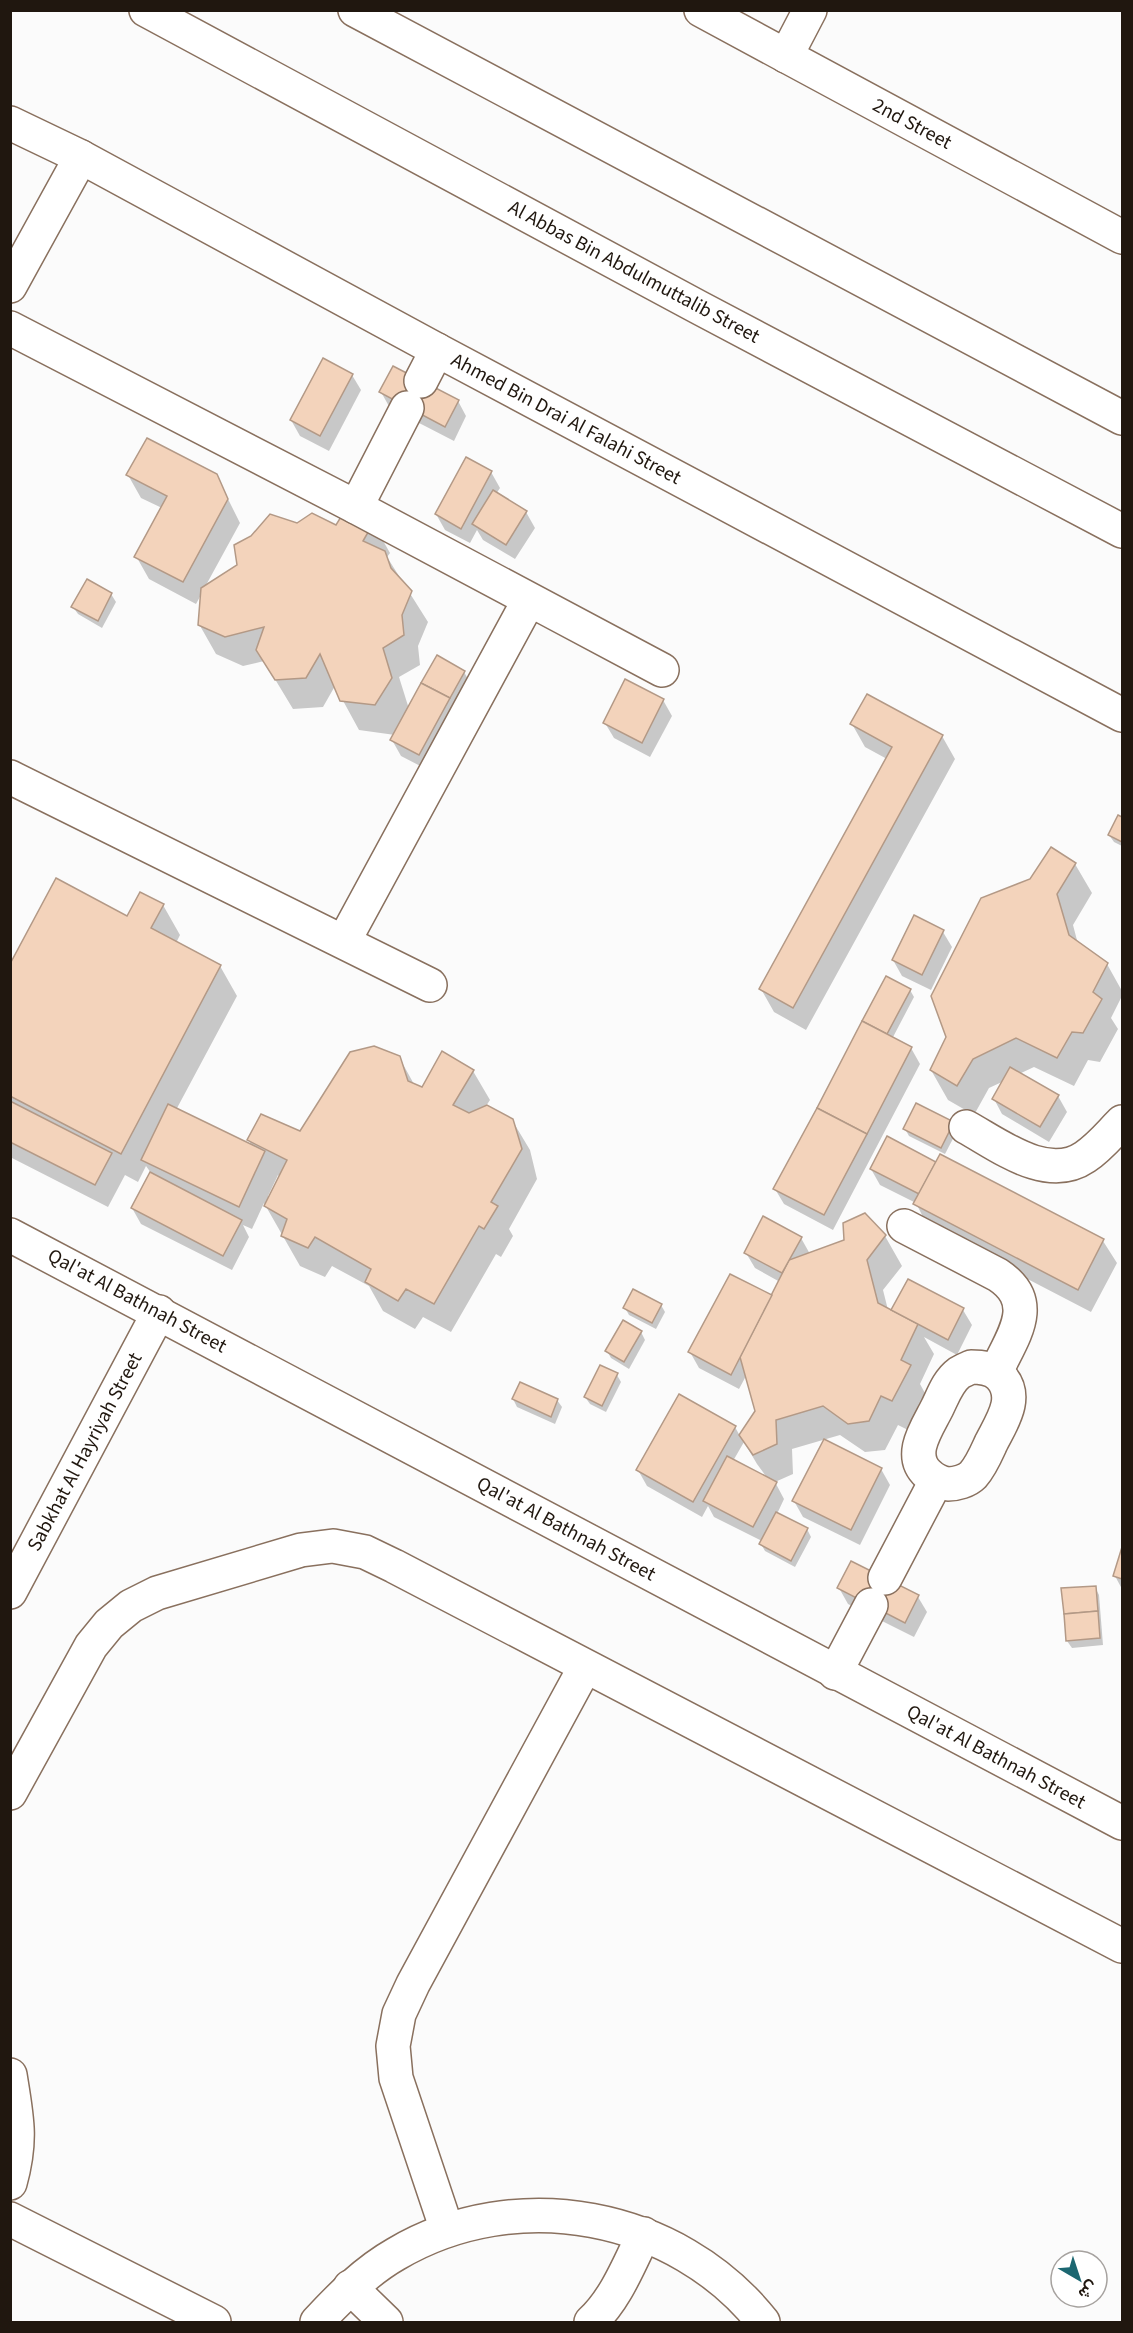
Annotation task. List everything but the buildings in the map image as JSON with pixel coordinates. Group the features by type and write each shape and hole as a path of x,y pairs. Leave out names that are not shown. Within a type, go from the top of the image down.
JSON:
{"street":[{"name":"Al Abbas Bin Abdulmuttalib Street","path":"146,10 677,296 1122,531"},
{"path":"356,10 1122,418"},
{"name":"2nd Street","path":"701,10 1122,237"},
{"path":"786,56 810,10"},
{"name":"Ahmed Bin Drai Al Falahi Street","path":"10,123 81,157 437,350 1122,715"},
{"path":"10,286 81,157"},
{"path":"10,328 356,507 662,670"},
{"path":"356,507 437,350"},
{"path":"344,940 529,600"},
{"path":"10,777 344,940 430,985"},
{"path":"966,1127 1040,1165 1062,1166 1083,1159 1101,1145 1122,1122"},
{"path":"904,1226 998,1275 1010,1283 1018,1294 1022,1306 1020,1319 996,1372"},
{"name":"Qal'at Al Bathnah Street","path":"10,1234 1122,1823"},
{"name":"Sabkhat Al Hayriyah Street","path":"10,1592 159,1312"},
{"path":"971,1367 984,1367 996,1372 1004,1380 1009,1391 1010,1402 980,1466 972,1476 961,1482 948,1484 936,1481 926,1472 919,1460 918,1447 950,1383 959,1373 971,1367"},
{"path":"835,1673 936,1481"},
{"path":"10,1793 91,1646 109,1624 131,1606 157,1593 301,1550 333,1546 365,1552 1122,1946"},
{"path":"447,2230 396,2078 393,2046 399,2013 585,1667"},
{"path":"10,2075 19,2130 17,2159 10,2183"},
{"path":"317,2322 350,2287 396,2254 447,2230 496,2218 546,2214 596,2220 644,2234 688,2256 728,2285 763,2322"},
{"path":"10,2219 214,2322"},
{"path":"591,2322 601,2313 612,2296 644,2234"},
{"path":"350,2287 386,2322"}]}
